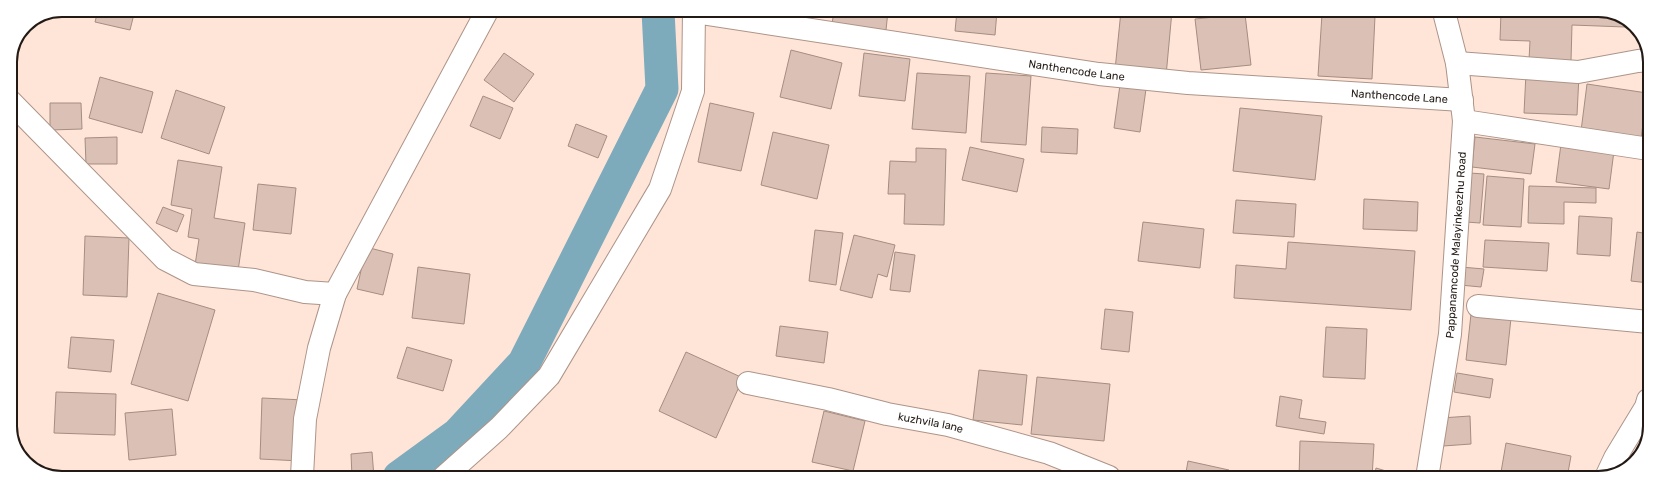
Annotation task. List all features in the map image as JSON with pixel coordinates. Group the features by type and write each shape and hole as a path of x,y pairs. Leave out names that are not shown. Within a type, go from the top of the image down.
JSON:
{"street":[{"path":"302,471 306,419 319,348 335,294 483,17"},
{"path":"451,471 499,428 549,376 660,189 693,91 694,17"},
{"name":"Nanthencode Lane","path":"733,17 1099,74 1188,83 1462,100"},
{"name":"Pappanamcode Malayinkeezhu Road","path":"1428,471 1450,334 1464,121 1457,64 1445,17"},
{"path":"1457,64 1578,72 1643,61"},
{"path":"17,108 165,259 194,274 254,280 305,292 335,294"},
{"path":"1464,121 1643,148"},
{"path":"1478,306 1643,321"},
{"name":"kuzhvila lane","path":"748,383 828,399 887,414 948,425 1049,453 1094,471"},
{"path":"1610,469 1643,412"}],"building":[{"path":"96,17 133,17 130,30 95,22"},
{"path":"833,17 887,17 886,30 832,24"},
{"path":"956,17 996,17 995,35 955,31"},
{"path":"1120,17 1171,17 1166,76 1115,70"},
{"path":"1215,17 1245,17 1251,65 1201,70 1195,19"},
{"path":"1322,17 1375,17 1372,79 1318,76"},
{"path":"1501,17 1604,17 1615,20 1625,26 1572,25 1571,61 1529,60 1530,41 1500,40"},
{"path":"791,50 842,63 831,109 780,97"},
{"path":"504,53 534,74 514,102 484,80"},
{"path":"864,53 910,59 905,101 859,96"},
{"path":"917,73 970,76 966,133 912,129"},
{"path":"986,73 1031,76 1026,145 981,142"},
{"path":"1526,73 1579,75 1577,115 1524,113"},
{"path":"100,77 153,92 142,133 89,118"},
{"path":"1587,84 1643,92 1643,124 1641,139 1581,131"},
{"path":"1120,85 1146,89 1140,132 1114,128"},
{"path":"176,90 225,107 209,154 161,138"},
{"path":"483,96 513,108 500,139 470,126"},
{"path":"50,103 81,103 82,129 50,130"},
{"path":"710,103 754,113 741,171 698,162"},
{"path":"1240,108 1322,116 1315,180 1233,171"},
{"path":"576,124 607,136 598,158 568,146"},
{"path":"1042,127 1078,129 1077,154 1041,152"},
{"path":"773,132 829,145 817,199 761,185"},
{"path":"117,137 117,164 86,164 85,138"},
{"path":"1475,137 1535,144 1531,174 1472,167"},
{"path":"1561,144 1614,151 1609,189 1556,182"},
{"path":"970,147 1024,159 1017,192 962,180"},
{"path":"916,148 946,149 944,225 904,224 905,194 888,194 890,161 916,162"},
{"path":"178,160 222,167 214,218 245,223 238,271 195,265 199,239 188,237 192,209 171,205"},
{"path":"1470,173 1484,174 1480,223 1466,222"},
{"path":"1487,176 1524,179 1521,227 1483,225"},
{"path":"258,184 296,188 291,234 253,230"},
{"path":"1529,186 1596,188 1596,203 1564,202 1564,224 1528,223"},
{"path":"1364,199 1418,202 1417,231 1363,229"},
{"path":"1236,200 1296,204 1294,237 1233,233"},
{"path":"163,207 184,215 177,232 156,223"},
{"path":"1579,216 1612,218 1610,256 1577,254"},
{"path":"1143,222 1204,229 1200,268 1138,261"},
{"path":"815,230 843,233 836,285 809,281"},
{"path":"1637,232 1643,233 1643,282 1631,281"},
{"path":"854,235 895,245 887,277 878,274 872,298 840,290"},
{"path":"85,236 129,238 127,297 83,295"},
{"path":"1485,240 1549,243 1547,271 1483,267"},
{"path":"1288,242 1415,251 1411,310 1234,298 1236,265 1286,269"},
{"path":"366,247 393,254 383,295 357,289"},
{"path":"895,252 915,255 910,292 890,290"},
{"path":"418,267 470,274 464,324 412,318"},
{"path":"1461,267 1484,269 1481,287 1460,285"},
{"path":"158,293 215,310 188,401 131,384"},
{"path":"1105,309 1133,312 1129,352 1101,349"},
{"path":"1471,314 1511,318 1506,365 1466,360"},
{"path":"780,326 828,332 824,363 776,356"},
{"path":"1326,327 1367,329 1365,379 1323,377"},
{"path":"71,337 114,340 111,372 68,368"},
{"path":"407,347 452,360 443,391 397,378"},
{"path":"686,352 743,378 716,438 659,411"},
{"path":"979,370 1027,375 1022,425 973,420"},
{"path":"1457,373 1493,379 1490,398 1454,392"},
{"path":"1037,377 1110,384 1104,441 1031,434"},
{"path":"56,392 116,394 115,435 54,433"},
{"path":"1280,396 1302,400 1299,418 1326,422 1324,434 1276,426"},
{"path":"262,398 304,400 301,461 260,459"},
{"path":"172,409 176,455 129,460 125,413"},
{"path":"824,411 865,421 853,471 812,462"},
{"path":"1470,416 1471,444 1443,446 1441,418"},
{"path":"1300,441 1374,444 1372,471 1299,471"},
{"path":"1506,443 1571,456 1568,471 1501,471"},
{"path":"372,452 374,471 352,471 351,454"},
{"path":"1188,461 1229,470 1229,471 1186,471"},
{"path":"1376,468 1386,471 1375,471"}],"waterway":[{"path":"407,471 458,434 524,363 662,89 658,17"}]}
